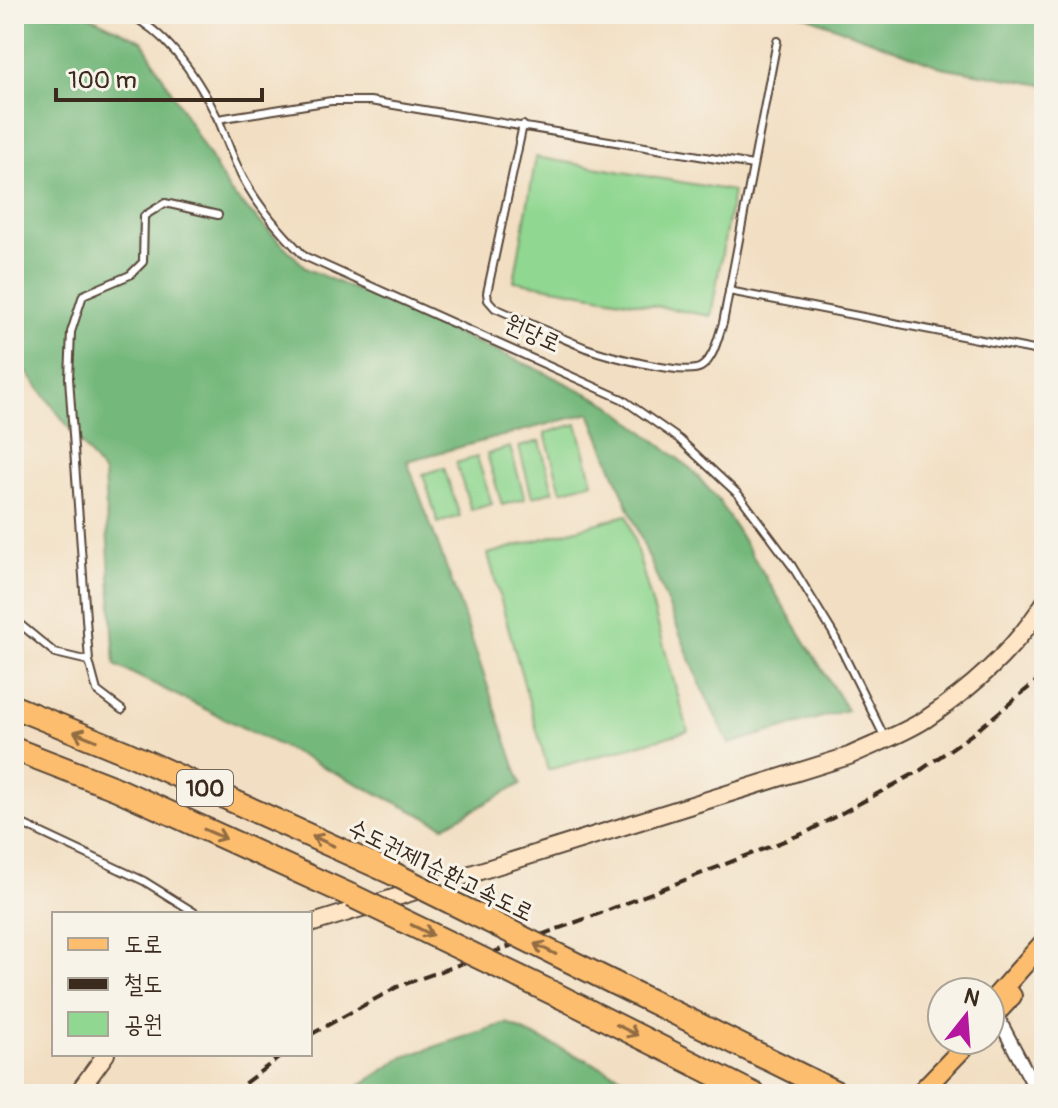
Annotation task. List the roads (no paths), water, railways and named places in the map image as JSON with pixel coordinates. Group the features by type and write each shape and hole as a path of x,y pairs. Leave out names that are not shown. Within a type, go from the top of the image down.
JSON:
{"highway":[{"name":"수도권제1순환고속도로","path":"14,707 127,753 394,874 839,1094"},
{"name":"100","path":"14,749 117,789 352,896 754,1094"}],"main road":[{"path":"312,923 849,756 925,719 999,660 1030,626 1044,603"},
{"path":"1006,992 1044,942"},
{"path":"1006,997 1044,961"},
{"path":"77,1094 105,1056"},
{"path":"905,1094 940,1056"},
{"path":"919,1094 956,1056"}],"street":[{"path":"1006,1031 1035,1088 1044,1093"}],"lane":[{"name":"원당로","path":"128,14 145,22 181,58 218,119 243,178 271,220 304,256 622,399 679,439 739,495 792,566 833,633 885,738"},
{"path":"523,125 488,300 495,308 589,349 685,371 697,369 710,357 723,323 777,41"},
{"path":"218,119 331,101 370,101 753,165"},
{"path":"122,710 97,691 89,661 69,378 71,332 83,295 130,275 143,262 144,216 165,203 218,215"},
{"path":"729,291 1044,352"},
{"path":"14,623 21,625 55,653 89,661"},
{"path":"14,820 144,881 194,912"}],"railway":[{"path":"312,1034 397,987 593,916 807,832 921,770 975,732 1044,675"},
{"path":"230,1094 281,1056"}]}
